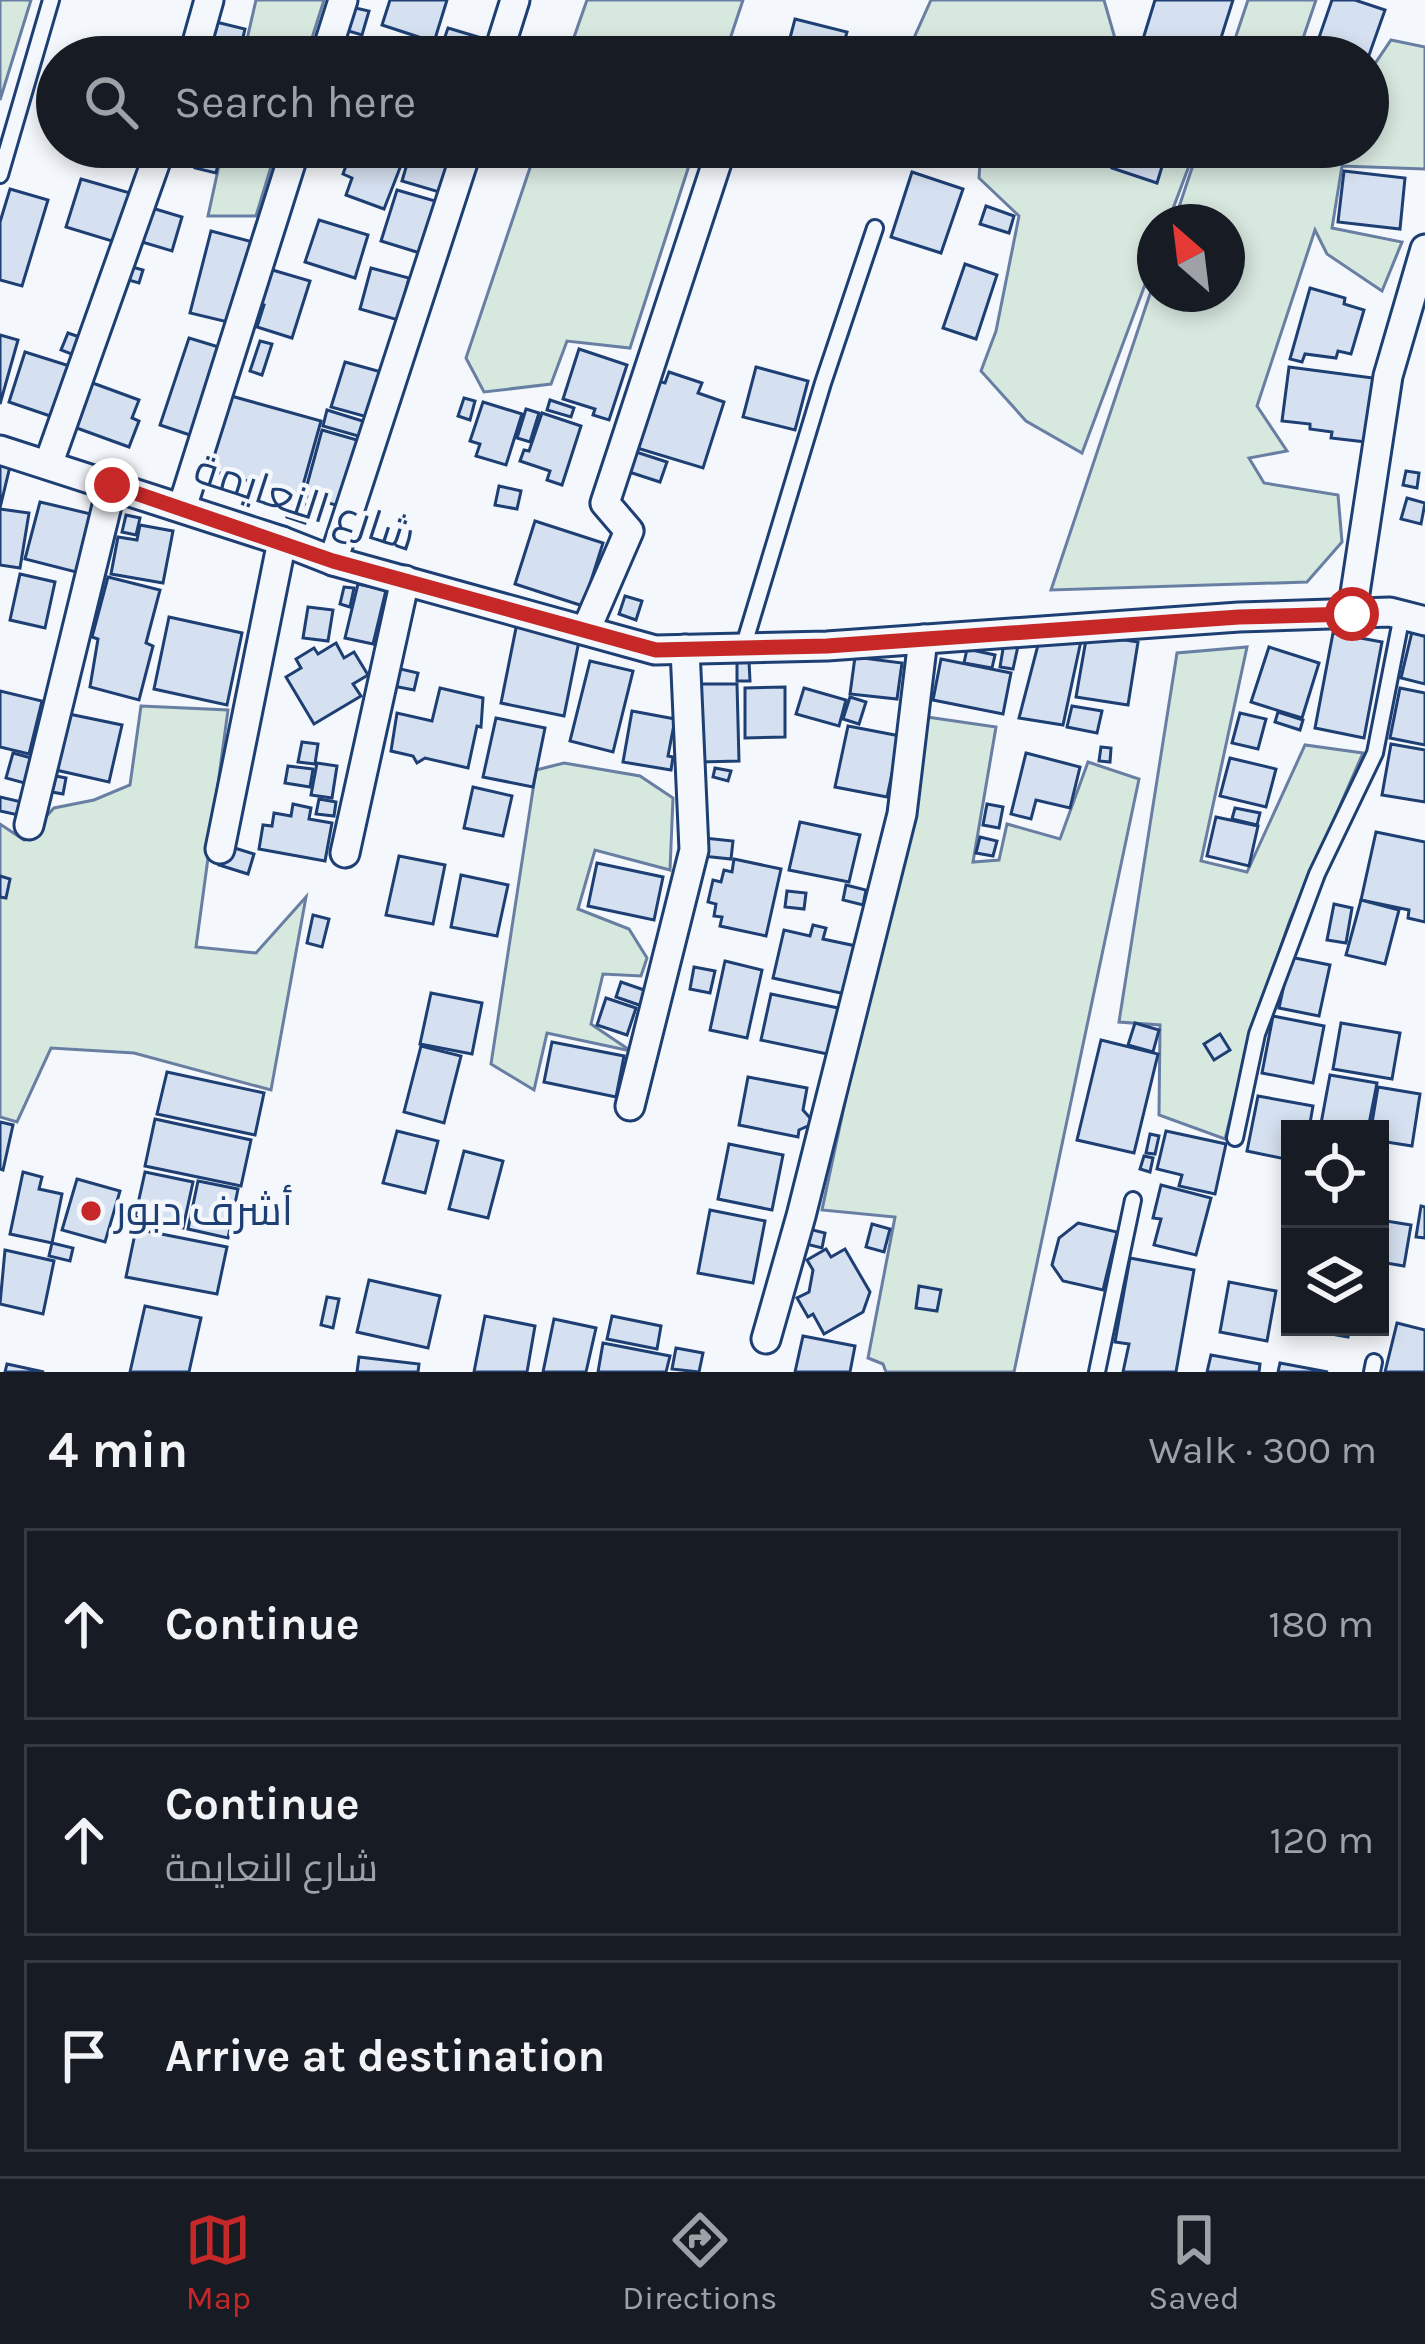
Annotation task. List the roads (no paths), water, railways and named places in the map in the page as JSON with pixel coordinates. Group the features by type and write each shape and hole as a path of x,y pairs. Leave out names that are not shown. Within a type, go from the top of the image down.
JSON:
{"street":[{"path":"200,36 209,0"},
{"path":"332,36 343,0"},
{"path":"504,36 515,0"},
{"path":"48,465 154,168"},
{"path":"182,508 289,168"},
{"path":"333,561 461,168"},
{"path":"586,631 629,532 605,503 715,168"},
{"path":"1352,614 1388,376 1425,249"},
{"name":"شارع النعايمة","path":"0,449 333,561 656,650 923,639 1239,617 1352,614 1413,618"},
{"path":"29,825 112,485"},
{"path":"220,849 282,541"},
{"path":"345,853 405,580"},
{"path":"766,1339 902,814 923,639"},
{"path":"630,1106 694,850 685,649"}],"lane":[{"path":"41,36 51,0"},
{"path":"0,176 36,52"},
{"path":"743,648 875,228"},
{"path":"1235,1138 1257,1034 1317,874 1375,753 1413,618"},
{"path":"1097,1372 1133,1200"}],"place":[{"name":"أشرف دبور","path":"91,1211"}]}
